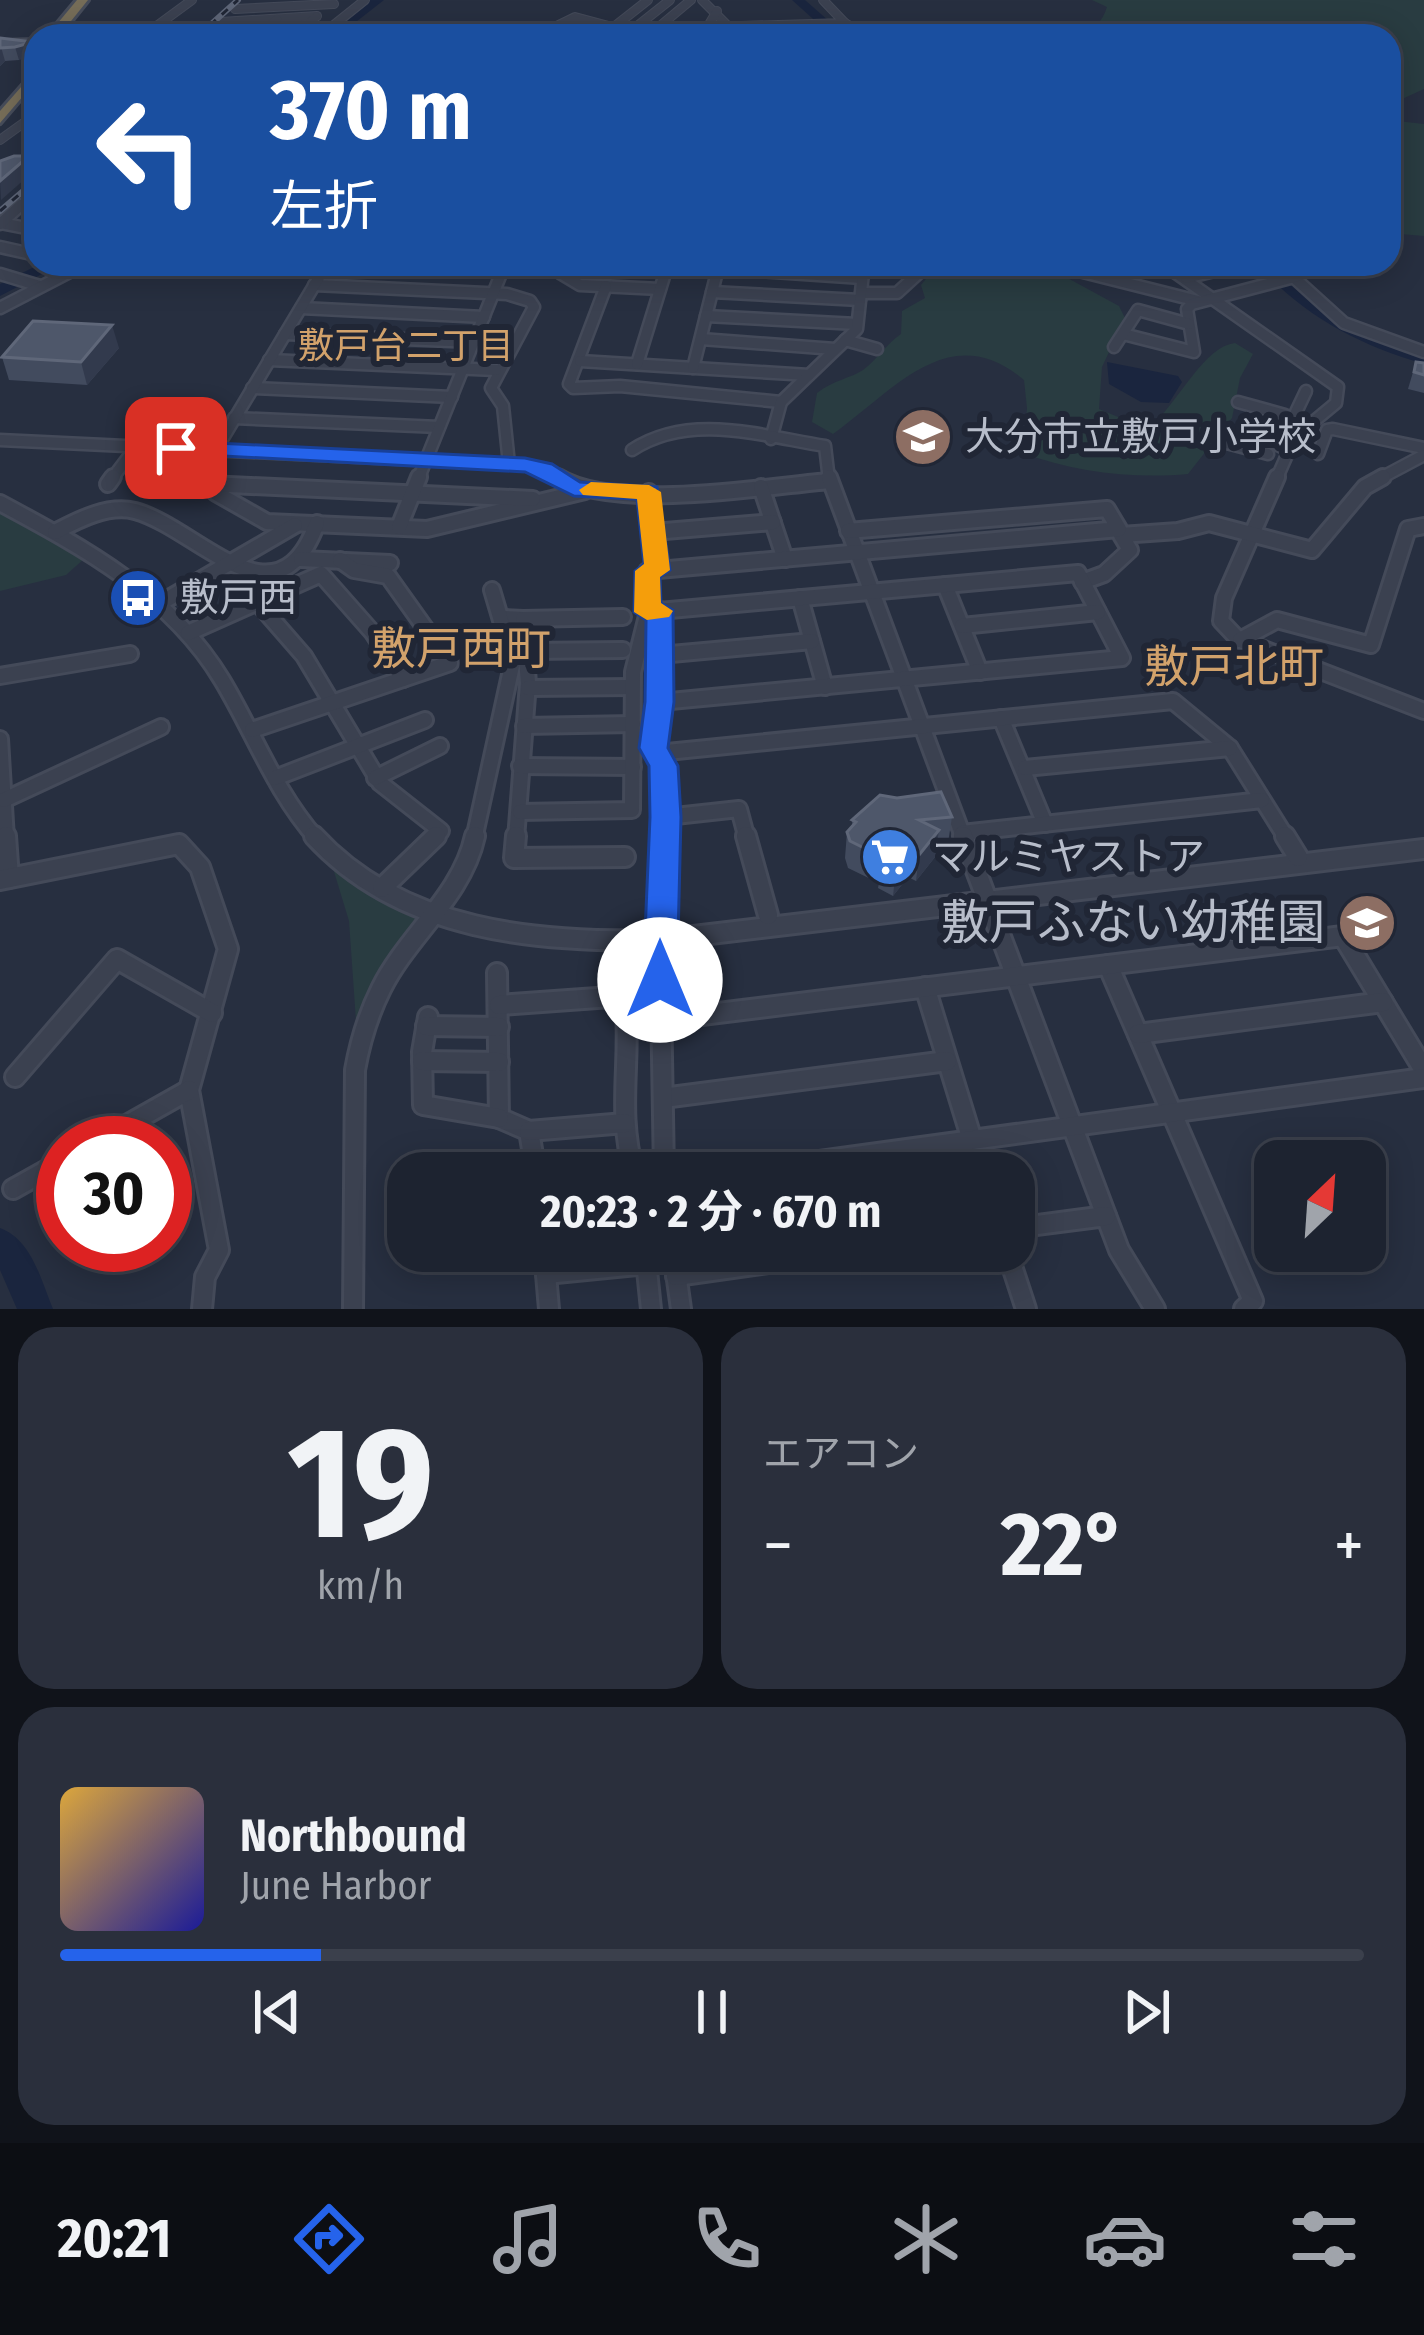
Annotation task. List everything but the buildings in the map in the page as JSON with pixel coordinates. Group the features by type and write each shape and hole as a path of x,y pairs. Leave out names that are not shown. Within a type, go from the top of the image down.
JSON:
{"highway":[{"path":"63,24 82,0"},
{"path":"73,24 92,0"},
{"path":"2,110 24,76"},
{"path":"2,110 24,86"}],"street":[{"path":"159,24 192,0"},
{"path":"221,22 246,0"},
{"path":"335,24 365,0"},
{"path":"622,24 648,0"},
{"path":"640,24 670,0"},
{"path":"662,24 691,0"},
{"path":"702,0 727,24"},
{"path":"823,0 842,23"},
{"path":"236,9 336,2"},
{"path":"307,24 336,2"},
{"path":"709,24 717,10"},
{"path":"221,22 317,16"},
{"path":"556,24 568,17 600,24"},
{"path":"271,24 279,18"},
{"path":"832,24 842,23"},
{"path":"0,136 24,123"},
{"path":"15,129 24,130"},
{"path":"1,224 22,204"},
{"path":"8,276 37,285"},
{"path":"0,308 58,276"},
{"path":"320,276 214,450 205,468 209,484 268,522 427,529 587,490"},
{"path":"399,527 500,276"},
{"path":"565,276 580,285 660,289"},
{"path":"637,364 664,276"},
{"path":"694,368 716,276"},
{"path":"771,439 782,402 857,324 862,278 836,276"},
{"path":"712,292 860,296 897,293 916,276"},
{"path":"1099,276 1198,301"},
{"path":"1123,276 1138,286"},
{"path":"1183,276 1338,387 1336,403 1297,434 1251,534 1220,610 1228,631 1240,640 1424,711"},
{"path":"1186,278 1194,276"},
{"path":"1123,334 1194,352 1187,309 1214,296 1296,277 1310,297 1338,320 1424,352"},
{"path":"314,285 494,293 520,296 534,307 524,335 506,351 491,388 503,406 509,464"},
{"path":"606,286 569,384 582,390 620,386 782,402"},
{"path":"301,308 484,317"},
{"path":"1114,347 1138,310 1189,324"},
{"path":"706,316 857,324"},
{"path":"285,334 474,342"},
{"path":"700,339 877,349"},
{"path":"269,359 496,370"},
{"path":"580,361 809,375"},
{"path":"342,392 356,364"},
{"path":"404,395 416,366"},
{"path":"252,388 452,397"},
{"path":"1297,434 1286,431 1306,392"},
{"path":"1238,402 1285,415 1272,439"},
{"path":"234,418 439,427"},
{"path":"632,450 655,434 676,428 826,446 829,481 1106,1216 1134,1281 1155,1309"},
{"path":"1318,454 1328,430 1333,429 1424,452"},
{"path":"1268,454 1219,441 1223,432 1234,430 1272,439 1290,451"},
{"path":"0,440 536,466 563,484 587,490 649,492 829,481"},
{"path":"107,484 136,447"},
{"path":"1082,582 1104,574 1130,550 1121,535 1178,531 1209,523 1312,550 1365,487 1424,452"},
{"path":"209,484 550,500"},
{"path":"761,487 785,559"},
{"path":"649,492 657,570"},
{"path":"0,503 55,532 159,604 188,633 232,693 275,778 312,834 336,858 382,888 436,912 498,931 564,940 660,940 1424,849"},
{"path":"664,1152 660,940 666,817 664,766 653,748 660,656 647,571 1119,530 1107,508 848,531"},
{"path":"55,532 81,518 132,510 246,571 282,569 301,559 390,563"},
{"path":"159,604 298,522"},
{"path":"653,532 772,522"},
{"path":"301,559 317,524"},
{"path":"1240,640 1277,620 1371,645 1408,529 1424,526"},
{"path":"252,730 450,663 388,576 354,570 340,560"},
{"path":"654,611 1078,573 1122,658 659,702"},
{"path":"188,633 321,574 373,633 403,679"},
{"path":"945,585 980,672"},
{"path":"492,590 513,619 527,651 514,857 625,857"},
{"path":"800,598 825,687"},
{"path":"257,602 304,656 375,778 441,831 382,888"},
{"path":"520,812 632,810 632,687 654,611"},
{"path":"962,626 1098,613"},
{"path":"513,619 623,617"},
{"path":"352,1309 355,1070 360,1040 382,986 465,868 513,661 513,619"},
{"path":"660,656 812,641"},
{"path":"527,651 623,650"},
{"path":"0,676 130,654"},
{"path":"528,688 632,687"},
{"path":"657,753 1173,700 1230,748 1298,857"},
{"path":"1001,718 1046,824"},
{"path":"275,778 424,720"},
{"path":"524,726 633,724"},
{"path":"4,800 160,727"},
{"path":"0,739 4,879 163,846 187,848 200,867 228,949 189,1090 219,1250 205,1277 202,1309"},
{"path":"375,778 440,746"},
{"path":"1025,769 1230,748"},
{"path":"520,766 633,767"},
{"path":"962,833 1262,800"},
{"path":"666,817 739,809 768,915"},
{"path":"661,1020 1343,936 1424,1074 885,1152"},
{"path":"15,1077 117,958 212,1013"},
{"path":"1108,965 1253,1301 1244,1309"},
{"path":"497,973 500,1118"},
{"path":"925,987 972,1140"},
{"path":"499,1005 625,996 629,1033 622,1131 628,1152"},
{"path":"1138,1034 1383,1002"},
{"path":"499,1027 427,1021 423,1105 500,1118 529,1131 625,1123"},
{"path":"422,1061 499,1062"},
{"path":"663,1098 947,1061"},
{"path":"143,1116 189,1090"},
{"path":"529,1131 532,1152"},
{"path":"13,1189 36,1176"},
{"path":"1035,1225 1106,1216"},
{"path":"549,1309 546,1274 558,1272"},
{"path":"647,1272 651,1309"},
{"path":"676,1272 681,1309"},
{"path":"676,1276 704,1272"},
{"path":"1014,1272 1026,1309"}],"green space":[{"path":"1092,0 1424,0 1424,89 1401,100 1401,24 1097,24 1107,7"},
{"path":"1401,121 1424,124 1424,236 1401,234"},
{"path":"928,276 1064,276 1119,306 1125,318 1102,367 1099,409 1123,419 1155,422 1224,346 1235,343 1253,354 1240,378 1232,418 1188,474 1104,472 1023,453 1024,380 997,362 971,356 923,367 833,434 812,422 817,393 863,370 901,334 902,311 925,298 921,285"},
{"path":"0,508 85,558 66,575 0,591"},
{"path":"332,865 418,918 372,985 356,1021 349,921"}],"water":[{"path":"1107,362 1178,376 1182,382 1169,403 1141,402 1109,384"}],"waterway":[{"path":"346,24 378,0"},
{"path":"798,0 826,24"},
{"path":"0,291 29,276"},
{"path":"1278,276 1316,311 1341,326 1424,358"},
{"path":"0,1244 15,1261 35,1309"}],"railway":[{"path":"211,24 238,0"},
{"path":"0,211 24,190"}],"slow traffic":[{"path":"591,490 649,492 657,570 647,571 647,612 660,611"}],"place":[{"name":"大分市立敷戸小学校","path":"923,437"},
{"name":"敷戸西","path":"138,598"},
{"name":"マルミヤストア","path":"890,857"},
{"name":"敷戸ふない幼稚園","path":"1367,923"}],"district":[{"name":"敷戸台二丁目","path":"406,346"},
{"name":"敷戸西町","path":"461,649"},
{"name":"敷戸北町","path":"1234,667"}],"route":[{"path":"176,448 536,466 574,488 649,492 657,570 647,571 647,612 660,610 659,702 653,748 664,766 666,817 660,980"}]}
